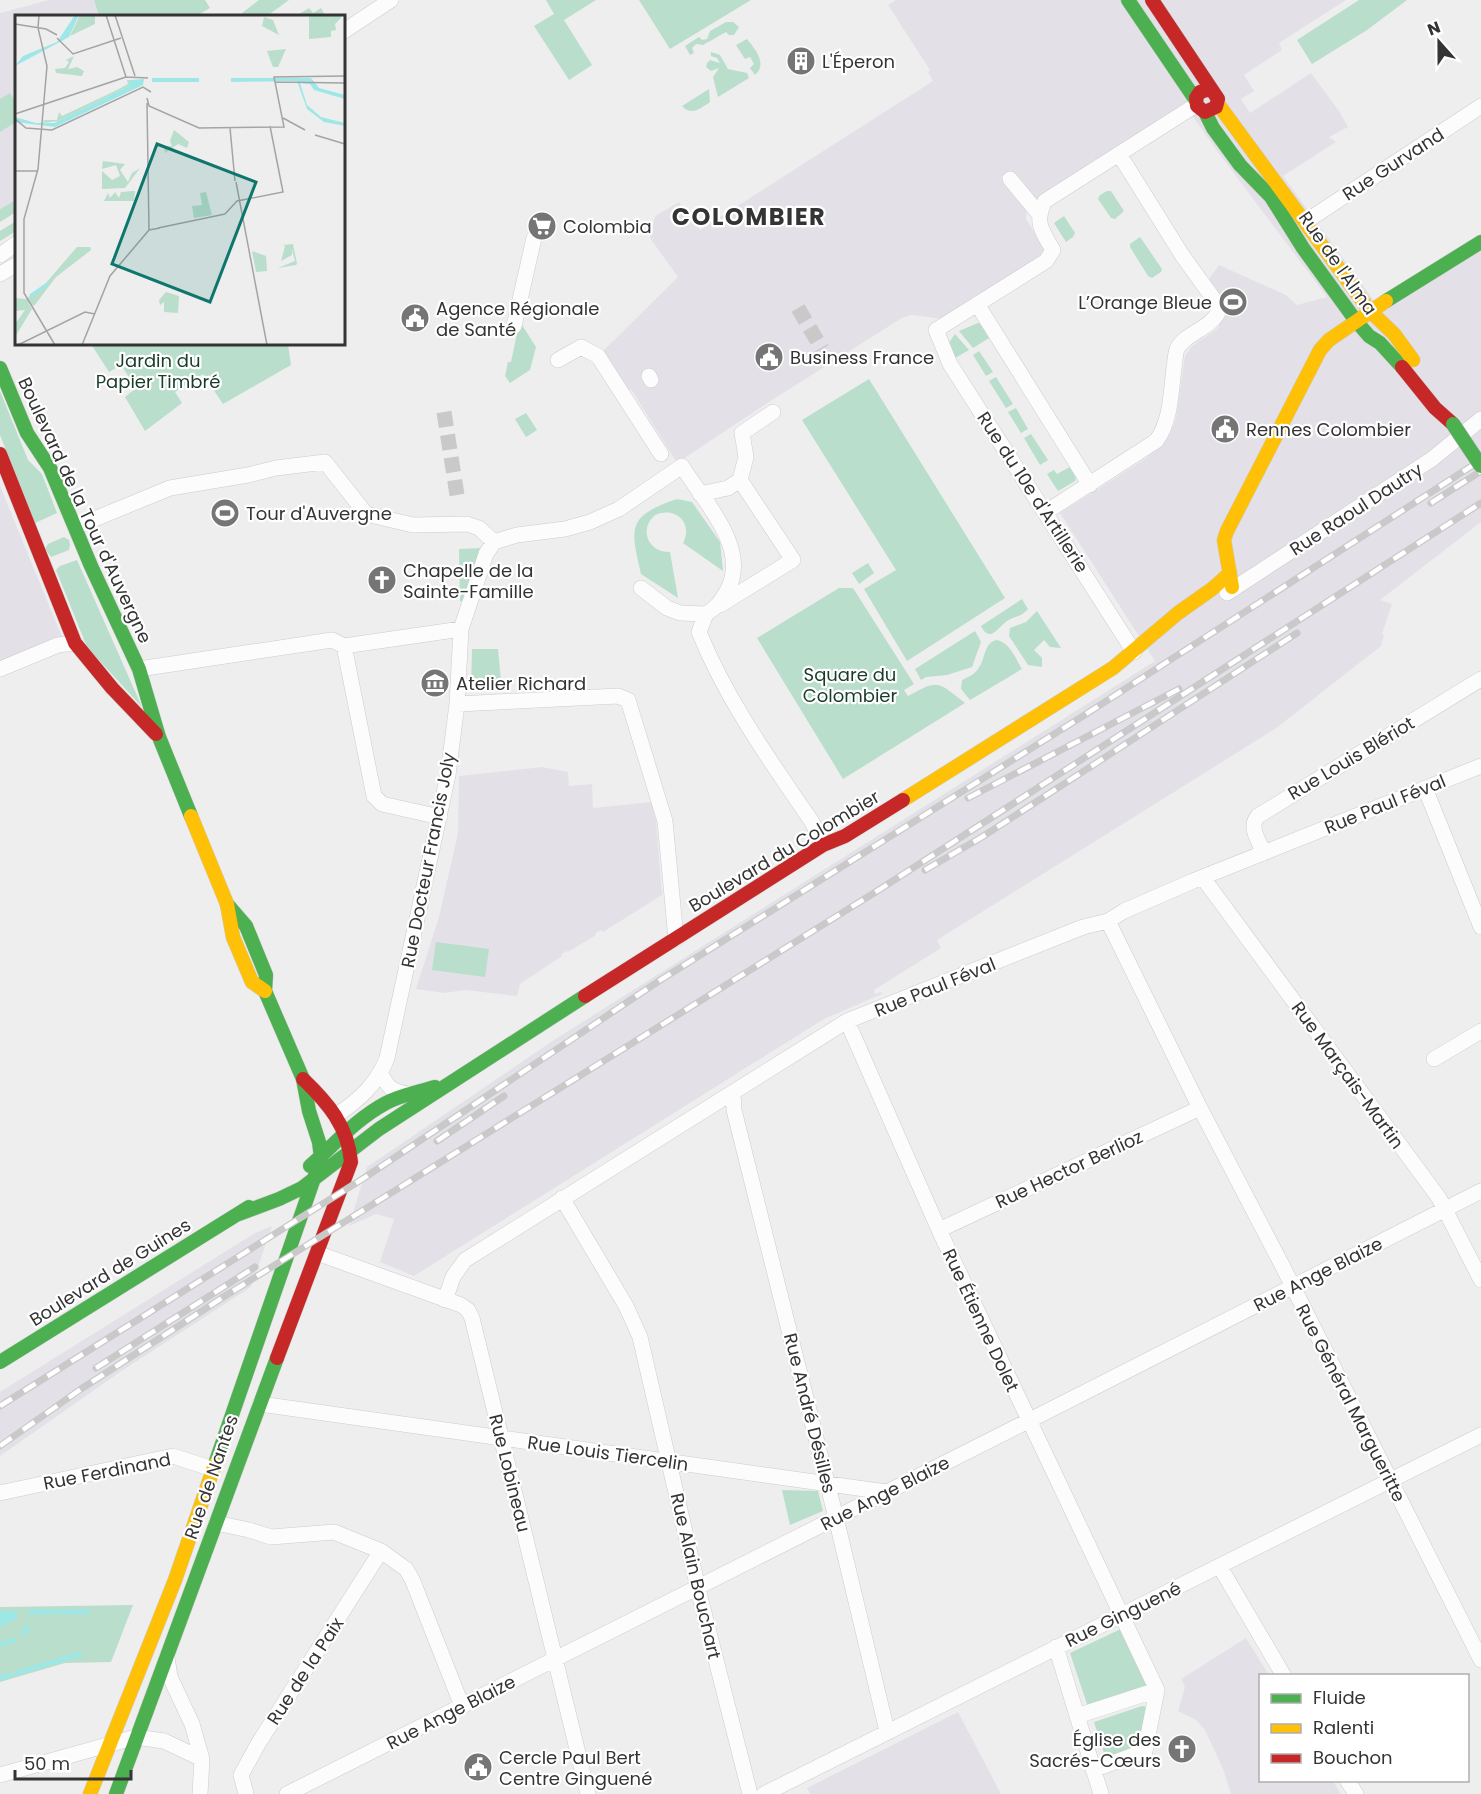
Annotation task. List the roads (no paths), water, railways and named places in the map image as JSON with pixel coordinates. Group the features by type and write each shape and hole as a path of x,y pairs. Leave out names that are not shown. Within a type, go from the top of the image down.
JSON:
{"main road":[{"name":"Rue de l'Alma","path":"1128,0 1213,128 1240,165 1271,196 1303,248 1356,321 1369,336 1387,350 1435,408 1454,424"},
{"name":"Rue de l'Alma","path":"1152,0 1209,90 1214,92 1218,104 1370,311 1394,334 1448,407 1454,424 1481,466"},
{"path":"1209,90 1204,89 1197,94 1198,105 1209,112 1218,104"},
{"path":"1227,593 1232,586 1224,540 1230,521 1320,350 1370,311 1481,242"},
{"name":"Boulevard de la Tour d'Auvergne","path":"0,368 27,433 50,468 139,669 159,737 227,904 232,937 252,982 265,991 303,1079 321,1158"},
{"name":"Boulevard de la Tour d'Auvergne","path":"0,454 75,643 106,681 159,737"},
{"name":"Boulevard du Colombier","path":"312,1181 369,1136 452,1081 823,845 845,836 1113,668 1230,573"},
{"name":"Boulevard du Colombier","path":"1134,652 1227,593"},
{"name":"Boulevard de la Tour d'Auvergne","path":"303,1079 337,1115 351,1151"},
{"name":"Boulevard du Colombier","path":"321,1158 359,1120 387,1102 452,1081"},
{"name":"Rue de Nantes","path":"116,1794 166,1654 348,1170 351,1151"},
{"name":"Rue de Nantes","path":"90,1794 175,1580 213,1469 290,1217 312,1181 321,1158"},
{"name":"Boulevard de Guines","path":"0,1362 239,1214 321,1158"},
{"name":"Boulevard de Guines","path":"239,1214 261,1204 283,1198 312,1181"},
{"path":"261,1204 279,1208 290,1217"}],"street":[{"path":"345,29 391,0"},
{"path":"1090,485 977,304 1046,261 1053,250 1040,227 1039,214 1045,201 1198,105"},
{"name":"Rue Gurvand","path":"1305,222 1481,106"},
{"path":"1046,512 1148,448 1159,438 1167,417 1178,348 1212,321 1219,311 1218,305 1182,255 1119,154"},
{"path":"1010,179 1039,214"},
{"path":"514,326 534,238"},
{"path":"0,255 15,245"},
{"path":"0,274 15,266"},
{"name":"Rue du 10e d'Artillerie","path":"977,304 936,330 950,363 1134,652"},
{"path":"558,360 581,347 598,356 661,454"},
{"path":"700,494 734,484 746,458 742,433 773,412"},
{"name":"Rue Raoul Dautry","path":"1227,593 1432,459 1481,419"},
{"path":"75,527 170,488 276,468 325,462 366,514 413,525 467,524 479,528 494,542 517,535 565,529 590,522 619,509 682,466 724,530 733,554 734,570 731,584 699,632 727,691 812,822 823,845"},
{"path":"641,588 667,608 680,614 712,610 793,560 734,484"},
{"name":"Rue Docteur Francis Joly","path":"337,1115 366,1092 381,1074 387,1058 448,775 457,704 461,629 486,554 494,542"},
{"path":"139,669 332,640 344,646 461,629"},
{"path":"0,669 58,645 75,643"},
{"path":"344,646 374,796 382,804 440,817"},
{"name":"Rue Louis Blériot","path":"1264,853 1253,826 1258,816 1481,679"},
{"path":"457,704 618,696 628,700 665,821 676,939"},
{"name":"Rue Paul Féval","path":"445,1300 453,1277 465,1260 847,1022 1083,927 1108,921 1124,911 1203,878 1481,766"},
{"path":"1425,788 1481,927"},
{"name":"Rue Marçais-Martin","path":"1203,878 1446,1209 1481,1280"},
{"name":"Rue Général Margueritte","path":"1108,921 1200,1108 1481,1660"},
{"name":"Rue Étienne Dolet","path":"847,1022 939,1230 1157,1689"},
{"path":"1434,1059 1481,1031"},
{"path":"381,1074 390,1089 409,1094"},
{"name":"Rue André Désilles","path":"733,1095 734,1110 828,1484 887,1731"},
{"name":"Rue Hector Berlioz","path":"939,1230 1200,1108"},
{"name":"Rue Ange Blaize","path":"287,1794 1481,1191"},
{"name":"Rue Alain Bouchart","path":"562,1198 634,1322 646,1357 698,1587 750,1794"},
{"name":"Rue Lobineau","path":"317,1253 461,1305 468,1310 472,1318 588,1794"},
{"name":"Rue Louis Tiercelin","path":"260,1404 886,1492"},
{"name":"Rue Ginguené","path":"764,1794 1481,1435"},
{"name":"Rue Ferdinand","path":"0,1492 173,1456 213,1469"},
{"path":"216,1523 271,1537 334,1532 381,1551 406,1569 462,1706"},
{"name":"Rue de la Paix","path":"246,1794 241,1775 258,1744 381,1551"},
{"path":"1220,1567 1283,1674"},
{"path":"1056,1647 1101,1794"},
{"path":"166,1654 170,1677 192,1724 202,1759 200,1794"},
{"path":"1077,1716 1157,1689 1145,1751 1093,1770"},
{"path":"0,1775 136,1737 164,1740 202,1759"}],"water":[{"path":"0,1611 17,1611 16,1619 0,1627"}],"waterway":[{"path":"30,1612 55,1612"},
{"path":"60,1612 88,1612"},
{"path":"23,1633 28,1627"},
{"path":"0,1645 14,1640"},
{"path":"17,1673 80,1654"},
{"path":"0,1678 11,1675"}],"tunnel":[{"path":"798,308 822,349"},
{"path":"444,412 457,495"}],"railway":[{"path":"0,1406 364,1178 662,979 1083,716 1481,460"},
{"path":"1431,503 1481,471"},
{"path":"0,1446 81,1389 225,1296 874,893 1481,503"},
{"path":"925,870 982,837 1297,633"},
{"path":"968,798 1179,689"},
{"path":"437,1141 504,1096"},
{"path":"96,1368 255,1267"}],"place":[{"name":"L'Éperon","path":"801,61"},
{"name":"Colombia","path":"542,226"},
{"name":"L’Orange Bleue","path":"1233,302"},
{"name":"Agence Régionale de Santé","path":"415,318"},
{"name":"Business France","path":"769,357"},
{"name":"Rennes Colombier","path":"1225,429"},
{"name":"Tour d'Auvergne","path":"225,513"},
{"name":"Chapelle de la Sainte-Famille","path":"382,580"},
{"name":"Atelier Richard","path":"435,683"},
{"name":"Église des Sacrés-Cœurs","path":"1182,1749"},
{"name":"Cercle Paul Bert Centre Ginguené","path":"478,1767"}],"district":[{"name":"COLOMBIER","path":"749,216"}],"park label":[{"name":"Jardin du Papier Timbré","path":"158,370"},
{"name":"Square du Colombier","path":"850,684"}]}
